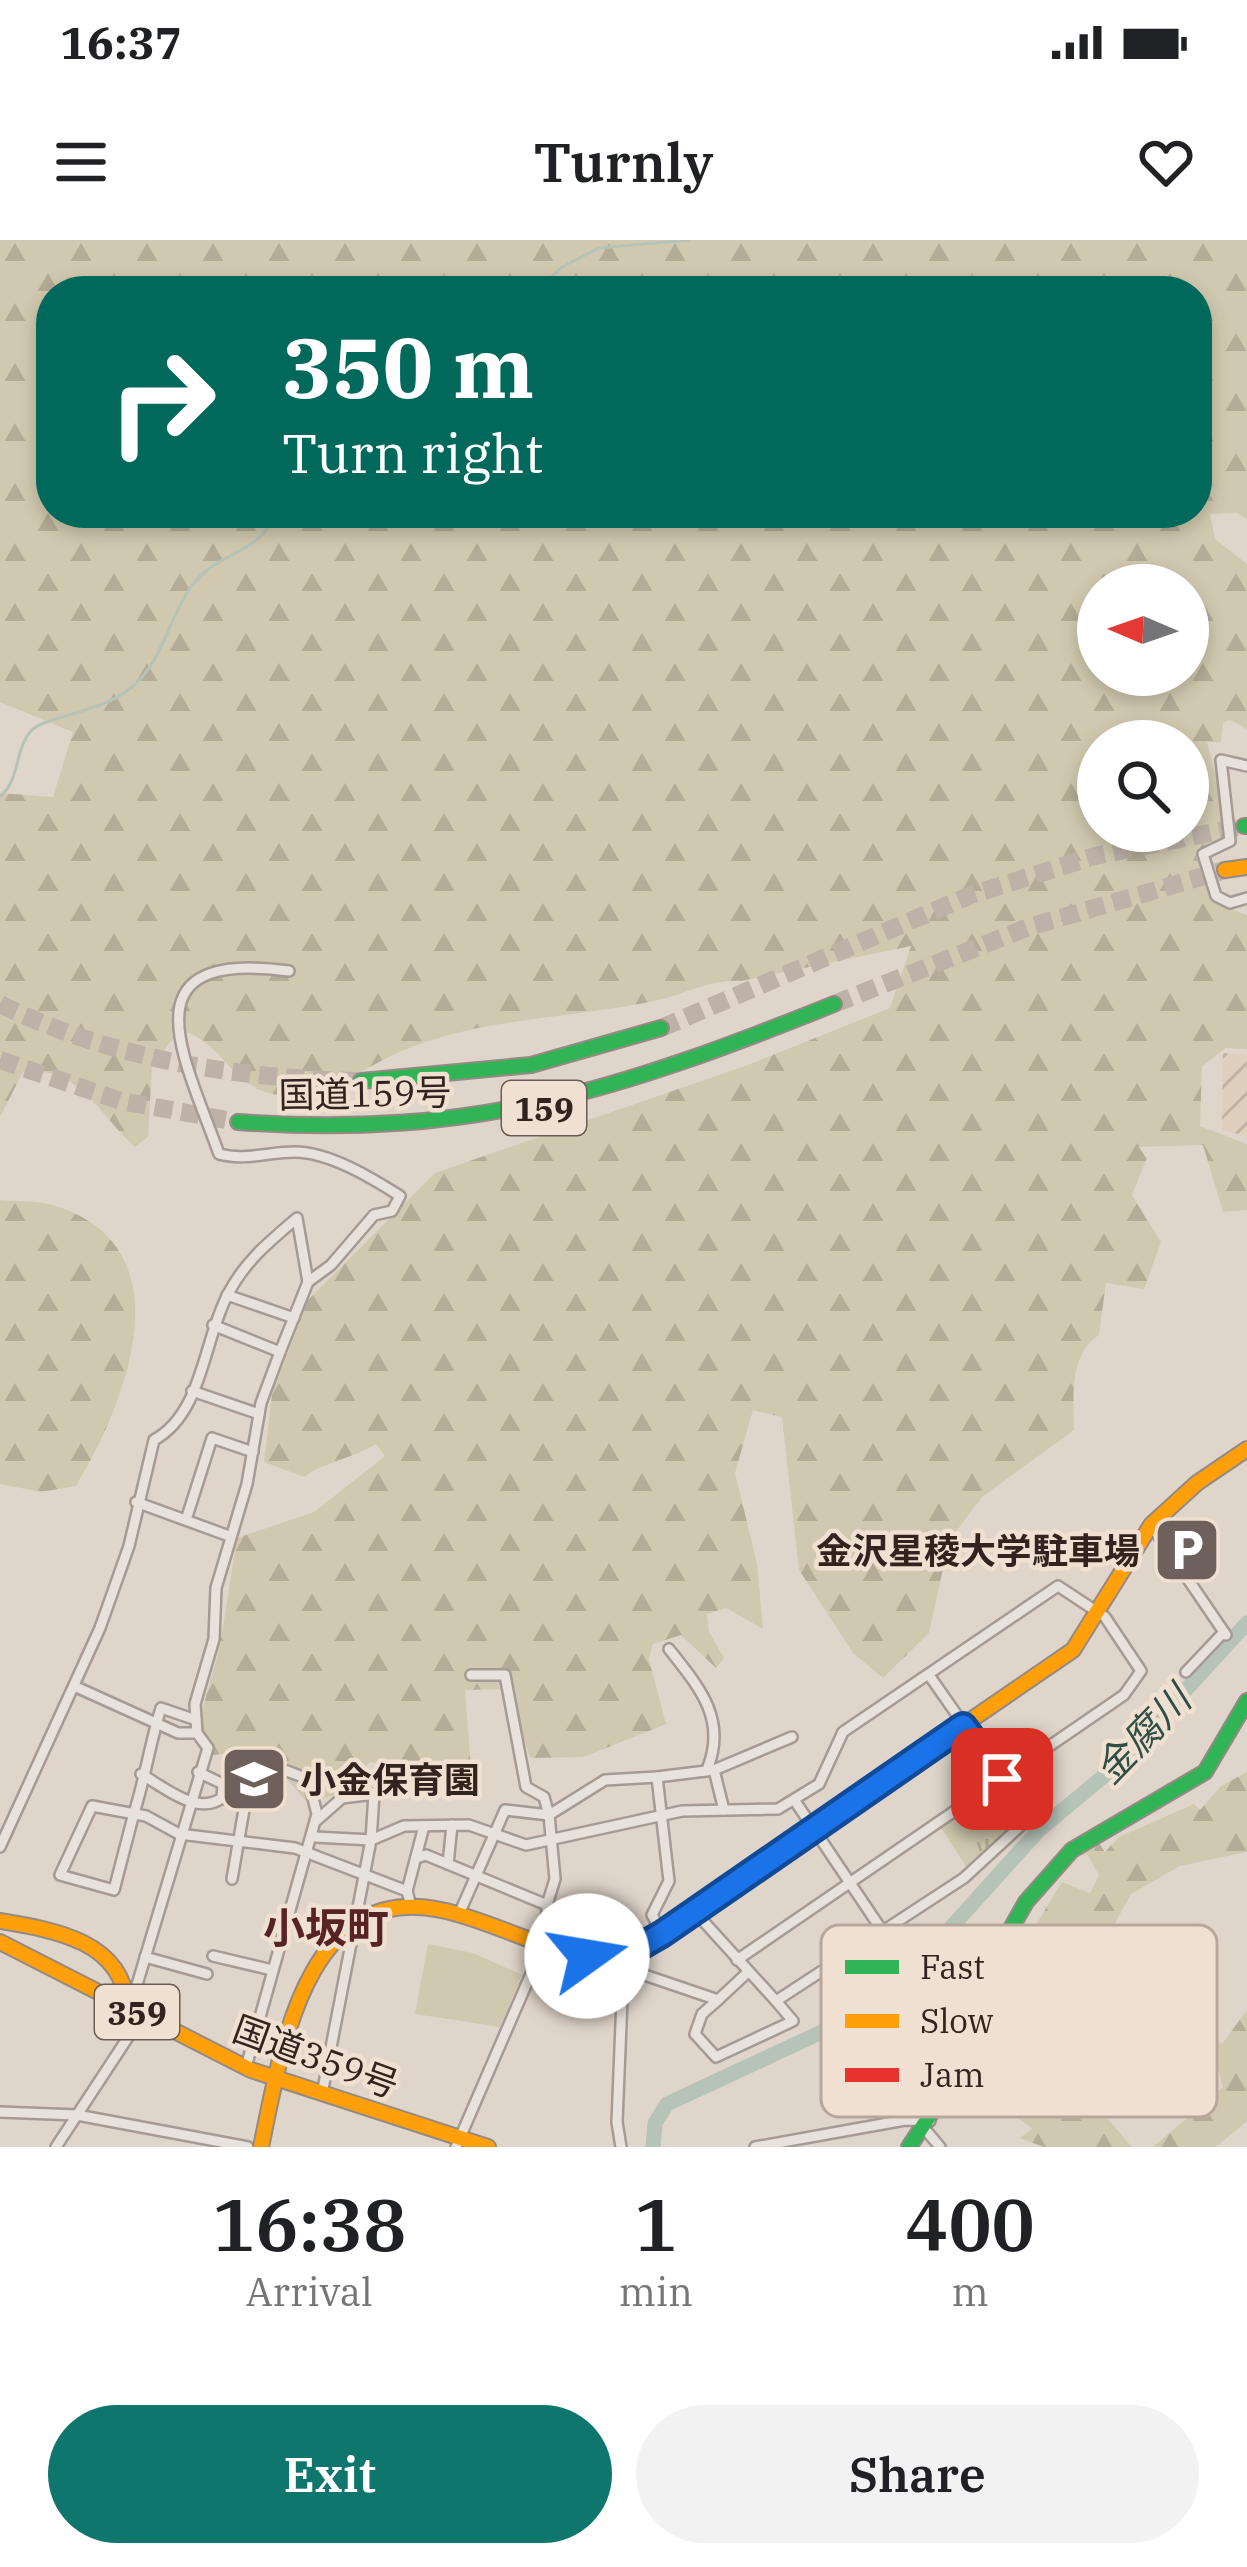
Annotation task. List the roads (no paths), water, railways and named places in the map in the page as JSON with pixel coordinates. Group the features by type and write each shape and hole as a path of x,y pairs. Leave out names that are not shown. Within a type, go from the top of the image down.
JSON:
{"main road":[{"path":"1225,870 1247,867"},
{"name":"国道159号","path":"238,1123 369,1131 502,1117 625,1085 835,1004"},
{"name":"国道159号","path":"362,1082 531,1065 661,1028"},
{"path":"261,2147 277,2078 316,1963 355,1919 409,1898 587,1956 623,1950 662,1934 1073,1650 1150,1525 1197,1483 1247,1450"},
{"path":"1016,1925 1040,1886 1087,1840 1206,1771 1247,1702"},
{"path":"0,1921 61,1932 99,1953 119,1970 128,2000"},
{"name":"国道359号","path":"0,1942 128,2000 143,2015 246,2067 457,2143 488,2147"},
{"path":"909,2147 931,2117"}],"street":[{"path":"1247,766 1221,760 1230,841 1203,854 1216,896 1230,903 1247,898"},
{"path":"290,971 228,966 205,974 183,998 177,1030 219,1154 234,1158 304,1153 371,1178 400,1196 392,1211 374,1214 332,1265 308,1282"},
{"path":"0,1847 74,1685 129,1546 154,1440 182,1420 213,1325 245,1263 297,1218 308,1282 259,1414 216,1588 214,1639 195,1704 197,1733 208,1748 178,1834 136,1988 128,2000"},
{"path":"227,1295 294,1318"},
{"path":"213,1325 280,1352"},
{"path":"192,1391 259,1414"},
{"path":"186,1520 212,1438 253,1452"},
{"path":"136,1502 230,1536"},
{"path":"1150,1525 1225,1634 1186,1672"},
{"path":"315,1837 371,1840 404,1826 452,1825 526,1845 660,1816 778,1809 819,1784 843,1732 1058,1586 1099,1613 1141,1671 1124,1695 737,1960"},
{"path":"669,1649 710,1700 716,1747 711,1768 724,1810"},
{"path":"457,2143 543,1945 555,1879 550,1815 544,1797 526,1787 505,1675 471,1675"},
{"path":"894,1925 991,1858 1029,1818 929,1675"},
{"path":"74,1685 185,1735 197,1733"},
{"path":"196,1720 161,1708 141,1774 134,1814 114,1890 60,1875 92,1806 134,1814 178,1834 303,1851 409,1898 424,1826"},
{"path":"458,1915 490,1834 505,1810 550,1815 605,1780 711,1768 792,1737"},
{"path":"246,2067 303,1851 315,1837 315,1792 308,1779 279,1768"},
{"path":"198,1772 223,1784 222,1798"},
{"path":"141,1774 189,1801 212,1805 222,1798 245,1804 232,1879"},
{"path":"657,1777 669,1881 652,1915 662,1934"},
{"path":"316,1820 342,1798 374,1794 371,1840 322,2094"},
{"path":"795,1801 879,1925"},
{"path":"448,1864 452,1825"},
{"path":"416,1858 426,1855 547,1905"},
{"path":"695,1912 793,2021 716,2056 695,2034 702,2014 748,1972"},
{"path":"622,2147 617,2122 623,1950"},
{"path":"213,1956 272,1970"},
{"path":"145,1957 208,1974"},
{"path":"624,1969 718,2000"},
{"path":"776,2001 821,1972"},
{"path":"56,2147 143,2015"},
{"path":"0,2112 77,2115 248,2147"},
{"path":"755,2147 905,2120 927,2125 940,2147"}],"waterway":[{"path":"552,276 599,248 689,240"},
{"path":"0,797 31,731 131,688 153,662 199,577 253,543 267,528"},
{"name":"金腐川","path":"953,1925 1039,1830 1117,1765 1247,1623"},
{"name":"金腐川","path":"653,2147 655,2123 667,2104 821,2032"}],"tunnel":[{"path":"661,1028 971,895 1095,856 1244,826"},
{"path":"834,1004 1029,927 1225,870"},
{"path":"0,1004 86,1039 176,1062 268,1076 361,1081"},
{"path":"0,1060 121,1101 238,1122"}],"place":[{"name":"金沢星稜大学駐車場","path":"1187,1550"},
{"name":"小金保育園","path":"254,1779"}],"district":[{"name":"小坂町","path":"326,1927"}]}
